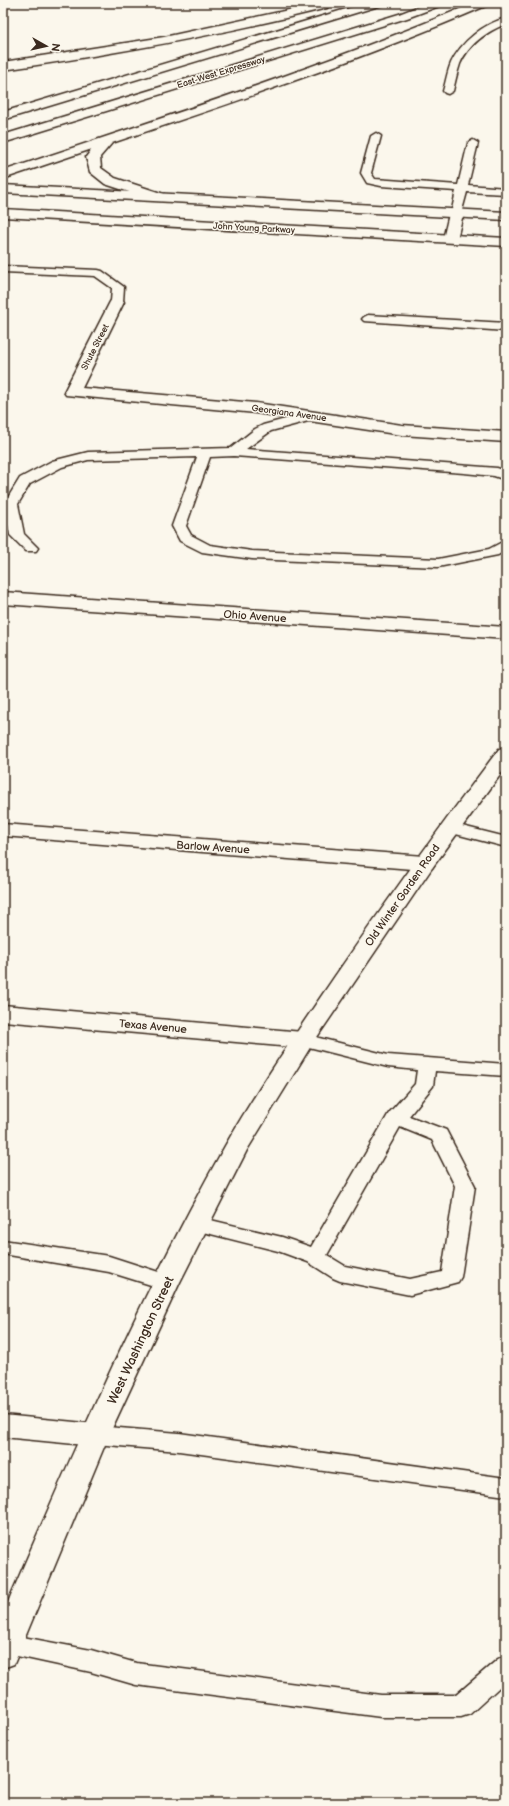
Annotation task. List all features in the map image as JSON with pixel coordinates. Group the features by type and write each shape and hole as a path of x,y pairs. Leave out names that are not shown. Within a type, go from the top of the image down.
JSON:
{"main road":[{"path":"3,66 124,48 244,25 336,3"},
{"name":"East-West Expressway","path":"3,116 378,3"},
{"name":"East-West Expressway","path":"3,139 403,16 438,3"},
{"path":"3,175 330,64 441,22 484,3"},
{"path":"108,139 93,157 95,169 110,181 159,197"},
{"path":"3,189 506,216"},
{"name":"John Young Parkway","path":"3,213 506,242"},
{"path":"450,239 456,214"},
{"name":"Shute Street","path":"72,392 118,302"},
{"name":"Georgiana Avenue","path":"72,392 256,408 402,430 506,437"},
{"name":"Ohio Avenue","path":"3,598 506,634"},
{"name":"Old Winter Garden Road","path":"303,1040 424,863 506,753"},
{"name":"Barlow Avenue","path":"3,830 424,863"},
{"name":"Texas Avenue","path":"3,1013 303,1040"},
{"name":"West Washington Street","path":"5,1649 26,1595 95,1435 168,1282 236,1148 303,1040"},
{"path":"3,1426 95,1435"}],"lane":[{"path":"448,91 456,63 463,50 483,33 506,21"},
{"path":"376,136 366,173 371,181 381,183 506,191"},
{"path":"456,214 473,143"},
{"path":"3,269 98,273 118,287 118,302"},
{"path":"368,319 506,327"},
{"path":"234,452 259,432 267,428 312,416"},
{"path":"31,548 17,535 11,504 26,481 57,464 88,456 234,452 501,474"},
{"path":"205,453 179,526 185,538 207,549 252,555 438,563 493,552 506,544"},
{"path":"450,828 506,842"},
{"path":"303,1040 388,1061 506,1070"},
{"path":"315,1257 396,1118 424,1086 427,1064"},
{"path":"198,1224 282,1244 315,1257 340,1273 410,1287 451,1277 465,1186 439,1135 396,1118"},
{"path":"3,1247 109,1264 168,1282"},
{"path":"95,1435 179,1442 506,1487"},
{"path":"5,1649 91,1661 136,1674 381,1706 461,1706 506,1666"}]}
